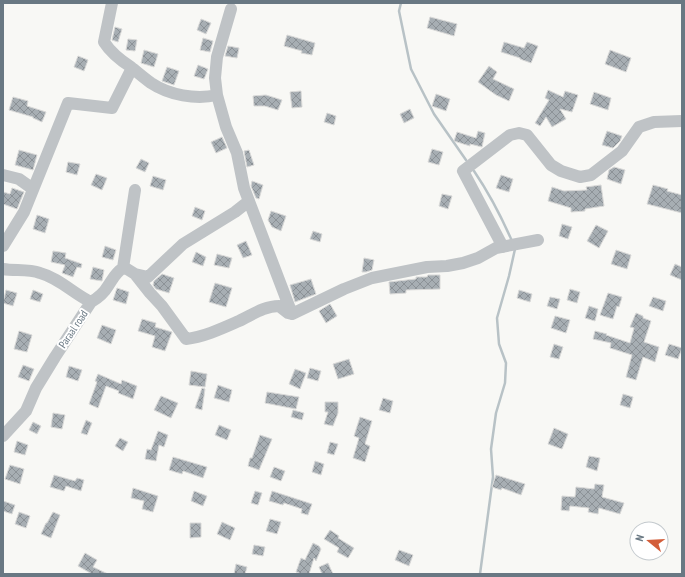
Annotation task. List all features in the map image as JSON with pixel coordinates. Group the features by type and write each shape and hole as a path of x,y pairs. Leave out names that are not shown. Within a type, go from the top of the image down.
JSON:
{"street":[{"path":"112,3 104,42 108,49 151,83 171,92 197,98 217,95"},
{"path":"231,9 218,57 215,78 217,95 226,127 237,153 248,201 292,314"},
{"path":"3,246 24,212 68,102 112,108 132,68"},
{"path":"510,246 462,171 510,135 519,133 527,135 552,165 561,171 580,177 591,175 622,151 639,127 654,122 682,121"},
{"path":"3,175 19,180 33,189"},
{"path":"91,302 99,297 115,275 123,268 135,190"},
{"path":"123,268 135,274 148,277 183,244 235,212 248,201"},
{"path":"135,274 162,306 186,339 194,338 238,321 267,306 279,306 288,313 292,314 372,278 427,267 447,266 463,263 478,258 496,248 538,240"},
{"name":"Paraal road","path":"3,268 41,273 70,288 91,302 36,388 26,411 3,436"}],"building":[{"path":"430,17 457,24 454,36 427,28"},
{"path":"201,19 211,23 206,34 197,30"},
{"path":"115,27 122,29 118,42 112,40"},
{"path":"287,35 315,43 312,55 301,53 302,51 284,46"},
{"path":"203,38 213,41 210,52 200,50"},
{"path":"128,39 137,40 135,51 126,50"},
{"path":"504,42 524,48 527,42 538,46 531,63 501,52"},
{"path":"228,46 239,48 237,58 225,56"},
{"path":"144,50 158,54 154,67 141,63"},
{"path":"610,50 631,58 626,72 605,64"},
{"path":"78,56 88,60 84,71 74,67"},
{"path":"198,65 208,69 204,79 194,76"},
{"path":"489,66 497,72 493,79 514,89 509,101 496,95 478,82"},
{"path":"167,67 179,71 174,85 162,81"},
{"path":"548,90 563,97 565,91 578,95 572,112 560,109 566,119 552,127 546,117 540,126 535,123 549,100 545,98"},
{"path":"301,91 302,107 292,108 290,92"},
{"path":"594,92 611,98 608,110 590,104"},
{"path":"436,94 450,99 446,111 432,106"},
{"path":"266,95 282,100 278,110 265,106 254,106 253,96"},
{"path":"13,97 28,101 27,106 46,112 42,122 33,117 9,110"},
{"path":"410,109 414,118 404,123 400,114"},
{"path":"327,113 336,116 334,125 324,122"},
{"path":"478,131 485,133 482,147 470,144 470,146 454,141 457,132 476,138"},
{"path":"607,131 622,136 620,141 613,148 602,145"},
{"path":"222,137 227,148 216,153 211,142"},
{"path":"432,149 443,152 439,165 428,162"},
{"path":"19,150 37,155 33,170 15,165"},
{"path":"249,150 254,165 247,167 244,151"},
{"path":"141,159 149,163 145,172 136,168"},
{"path":"68,162 80,164 77,175 66,172"},
{"path":"614,167 625,170 621,184 607,179 609,170"},
{"path":"96,174 107,178 102,190 91,185"},
{"path":"501,175 513,179 509,192 496,188"},
{"path":"153,176 166,180 163,190 150,186"},
{"path":"252,181 263,185 259,199 256,198 251,186"},
{"path":"601,185 604,206 585,209 585,211 571,212 571,208 548,201 552,187 564,191 587,190 586,187"},
{"path":"653,185 682,195 682,213 647,204"},
{"path":"12,188 24,192 17,209 3,204 3,192 10,194"},
{"path":"442,194 452,196 448,209 439,206"},
{"path":"195,207 205,211 202,220 192,216"},
{"path":"271,211 286,216 281,231 272,227 268,220"},
{"path":"37,215 49,219 45,233 33,229"},
{"path":"562,224 572,227 568,239 559,236"},
{"path":"596,225 608,231 599,248 587,241"},
{"path":"313,231 322,234 320,242 310,239"},
{"path":"246,241 252,255 243,258 237,245"},
{"path":"105,246 116,250 113,260 102,257"},
{"path":"616,250 631,255 627,269 611,264"},
{"path":"53,251 66,253 65,258 82,264 81,268 77,267 73,277 62,273 65,265 51,262"},
{"path":"196,252 206,257 203,266 192,262"},
{"path":"217,254 232,258 229,268 214,265"},
{"path":"364,258 374,260 372,270 362,272"},
{"path":"675,264 682,267 682,280 670,275"},
{"path":"93,267 104,270 102,281 90,279"},
{"path":"162,274 174,278 169,293 156,289 153,285 154,281"},
{"path":"428,275 440,275 440,289 406,290 406,293 390,294 389,282 416,279 416,277 427,277"},
{"path":"311,279 316,294 295,302 290,285"},
{"path":"215,283 232,288 226,307 209,302"},
{"path":"117,288 129,292 126,304 113,300"},
{"path":"570,289 580,292 577,303 567,300"},
{"path":"6,290 17,293 13,306 3,303"},
{"path":"33,290 43,294 40,302 30,299"},
{"path":"519,290 532,294 530,302 517,298"},
{"path":"608,293 622,297 619,307 617,306 613,319 600,315"},
{"path":"550,297 560,299 557,309 547,306"},
{"path":"653,297 666,301 663,311 649,306"},
{"path":"330,304 337,316 326,323 319,311"},
{"path":"589,306 598,309 595,321 585,318"},
{"path":"636,313 651,321 644,342 659,347 655,362 643,357 636,380 626,377 632,355 610,348 611,343 593,339 595,331 630,343 634,328 630,327"},
{"path":"555,316 570,320 566,333 551,328"},
{"path":"142,319 156,323 155,327 172,332 165,351 152,347 155,336 138,331"},
{"path":"102,325 116,330 111,344 97,338"},
{"path":"19,331 32,335 27,352 14,349"},
{"path":"554,344 563,347 559,359 550,357"},
{"path":"669,344 682,348 678,359 665,355"},
{"path":"349,359 354,374 338,379 333,364"},
{"path":"23,365 34,369 29,381 18,377"},
{"path":"69,366 82,370 78,381 66,377"},
{"path":"310,368 321,371 318,381 307,378"},
{"path":"295,369 306,373 300,389 289,384"},
{"path":"191,371 207,374 205,387 189,385"},
{"path":"98,374 121,384 122,380 137,386 133,399 106,386 98,408 89,404 97,382 95,381"},
{"path":"218,385 232,390 229,402 214,398"},
{"path":"202,388 205,389 202,410 195,408"},
{"path":"267,392 299,397 296,409 265,403"},
{"path":"623,394 633,397 630,408 620,405"},
{"path":"161,396 178,403 171,418 154,410"},
{"path":"383,398 393,401 390,413 379,410"},
{"path":"325,402 338,402 338,413 333,426 324,424 328,412 325,412"},
{"path":"293,410 304,413 302,420 291,417"},
{"path":"53,413 65,415 62,429 51,427"},
{"path":"360,417 372,421 365,444 370,446 365,462 353,458 359,438 354,436"},
{"path":"86,420 92,423 87,435 81,433"},
{"path":"33,422 41,426 37,434 29,430"},
{"path":"219,425 231,430 227,440 215,435"},
{"path":"554,428 568,434 562,449 548,444"},
{"path":"158,431 168,435 164,447 159,445 156,461 145,459 147,449 151,450"},
{"path":"260,435 272,439 259,470 248,466"},
{"path":"120,438 128,442 123,451 115,446"},
{"path":"17,441 28,445 25,455 14,452"},
{"path":"330,442 338,444 334,455 327,453"},
{"path":"589,456 600,458 597,471 586,467"},
{"path":"173,457 207,467 203,478 183,471 182,474 169,470"},
{"path":"315,461 324,464 321,475 312,472"},
{"path":"10,465 24,469 20,484 5,479"},
{"path":"274,467 285,471 281,481 270,477"},
{"path":"54,475 75,481 77,478 84,480 81,491 66,486 64,491 50,487"},
{"path":"496,475 525,484 521,495 502,488 501,490 492,487"},
{"path":"595,484 604,485 602,497 624,503 620,514 599,508 598,514 588,512 589,508 570,506 569,511 561,510 562,496 575,497 576,487 594,489"},
{"path":"133,488 158,496 153,512 142,509 144,501 131,498"},
{"path":"194,491 207,496 203,506 191,501"},
{"path":"255,491 262,493 258,505 251,503"},
{"path":"272,491 312,504 308,515 301,513 302,509 284,503 283,505 269,501"},
{"path":"3,501 15,505 12,514 3,511"},
{"path":"19,512 30,516 26,528 15,524"},
{"path":"53,512 60,515 51,538 41,534"},
{"path":"270,519 281,522 277,534 266,531"},
{"path":"222,522 235,528 230,540 217,534"},
{"path":"190,523 201,523 201,537 190,538"},
{"path":"330,530 339,536 338,538 354,548 348,558 337,552 339,548 324,539"},
{"path":"313,543 321,549 316,561 314,558 309,574 296,572 301,558 305,560"},
{"path":"254,545 265,547 263,556 252,554"},
{"path":"399,550 413,555 409,566 395,560"},
{"path":"85,553 97,560 93,567 108,574 92,574 78,566"},
{"path":"328,563 333,574 322,574 319,567"},
{"path":"236,564 247,567 245,574 234,574"}],"waterway":[{"path":"401,3 399,11 411,69 434,114 466,160"},
{"path":"474,171 485,188 512,241"},
{"path":"480,574 493,477 491,449 496,413 505,383 506,363 499,344 497,318 515,249"}]}
